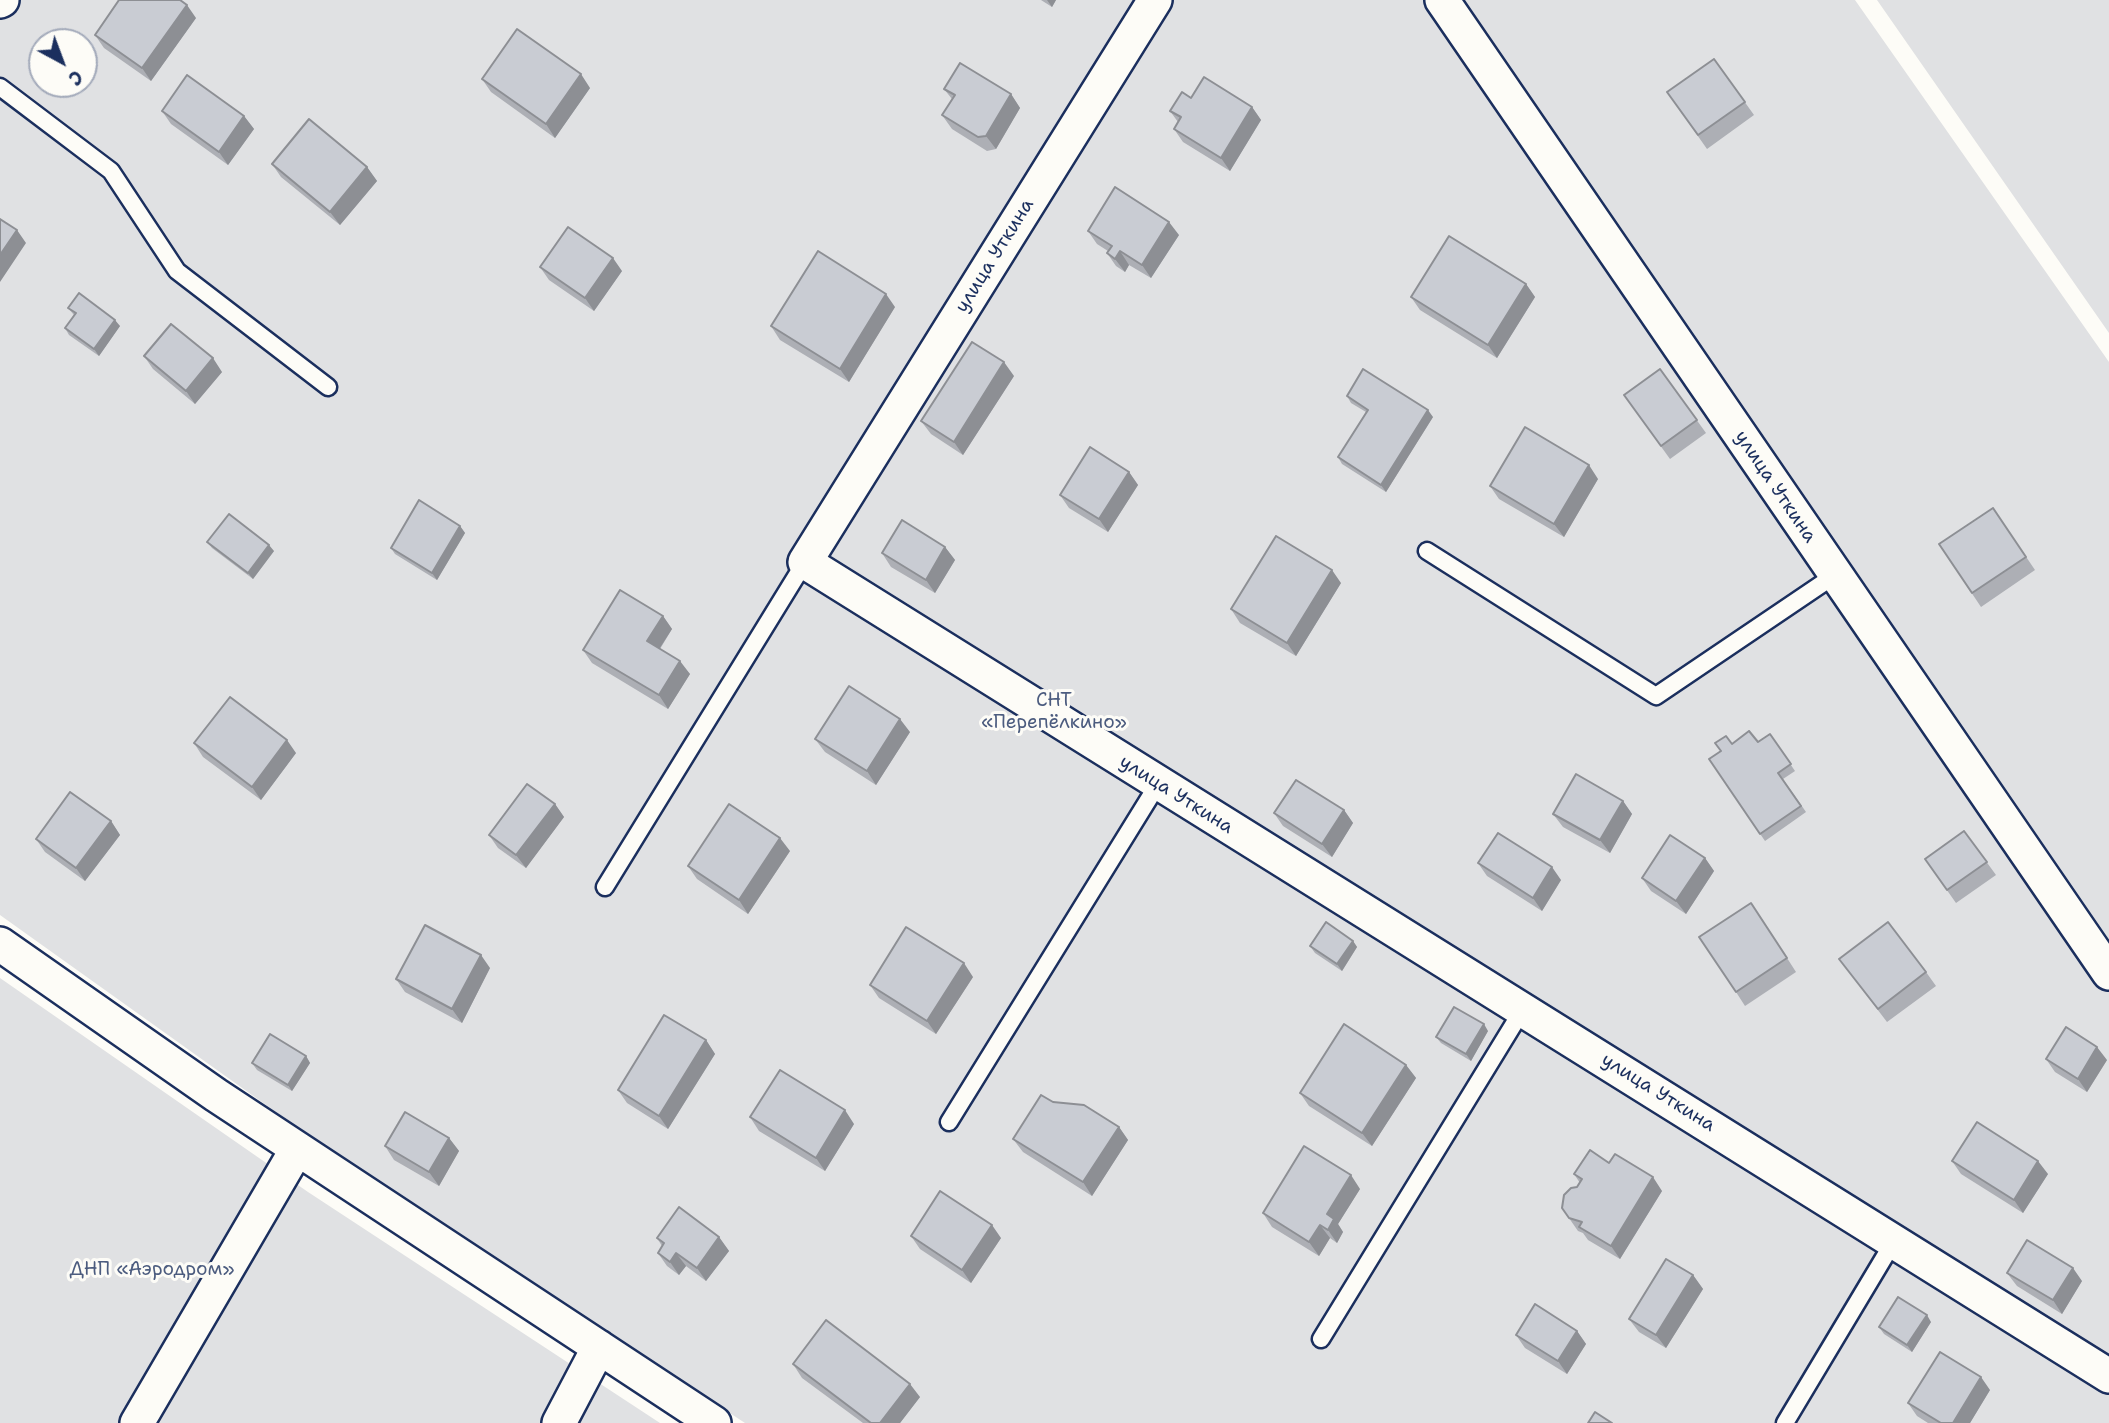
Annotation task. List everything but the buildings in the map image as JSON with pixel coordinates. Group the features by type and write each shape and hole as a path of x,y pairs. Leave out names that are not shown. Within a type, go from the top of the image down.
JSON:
{"street":[{"name":"улица Уткина","path":"1154,0 805,562 2109,1376"},
{"name":"улица Уткина","path":"1442,0 2109,973"},
{"path":"0,944 297,1149 714,1423"},
{"path":"137,1423 297,1149"},
{"path":"559,1423 599,1347"}],"lane":[{"path":"0,87 111,171 177,271 328,387"},
{"path":"1427,551 1656,696 1835,575"},
{"path":"605,887 805,562"},
{"path":"949,1122 1158,784"},
{"path":"1321,1339 1522,1009"},
{"path":"1785,1423 1894,1241"}],"green space":[{"name":"СНТ «Перепёлкино»","path":"0,0 1855,0 2109,362 2109,1423 745,1423 322,1145 0,915"},
{"path":"1877,0 2109,0 2109,333"},
{"name":"ДНП «Аэродром»","path":"0,978 308,1192 660,1423 0,1423"}]}
